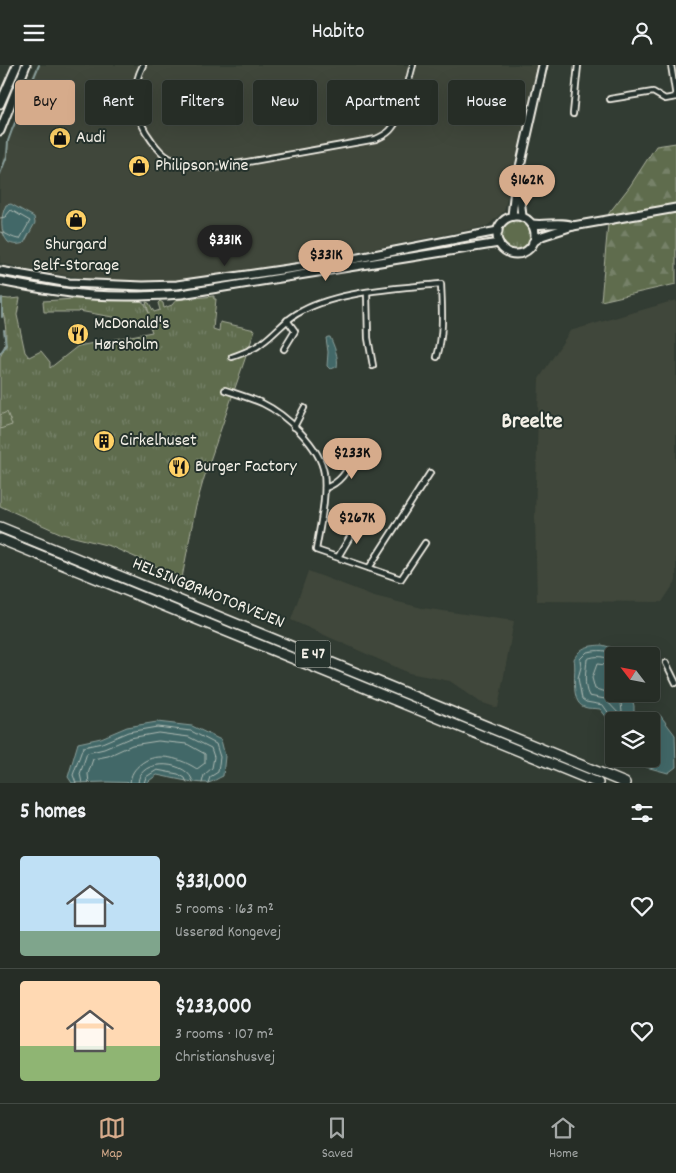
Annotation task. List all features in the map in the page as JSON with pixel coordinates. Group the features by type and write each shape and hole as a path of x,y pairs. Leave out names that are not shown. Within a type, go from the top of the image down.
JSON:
{"highway":[{"name":"HELSINGØRMOTORVEJEN","path":"0,527 625,783"},
{"name":"HELSINGØRMOTORVEJEN","path":"0,539 598,783"}],"main road":[{"path":"0,104 2,91 16,65"},
{"path":"0,131 26,65"},
{"path":"536,92 538,65"},
{"path":"512,216 543,65"},
{"path":"2,91 13,96"},
{"path":"518,183 522,217"},
{"path":"573,226 568,223 532,224 522,217 512,216 501,223 498,231 499,243 507,252 518,253 527,250 533,242 542,236 573,226 676,208"},
{"path":"532,224 534,230 533,242"},
{"path":"0,271 69,283 142,286 177,285 343,261 498,231"},
{"path":"0,281 90,295 150,296 182,294 499,243"}],"street":[{"path":"143,65 136,83 135,104 138,120 147,135 166,157 182,164 214,168 376,139 386,135 394,127 399,117 413,65"},
{"path":"573,114 578,65"},
{"path":"610,99 653,92 665,99 676,97 671,65"},
{"path":"232,357 251,350 264,342 287,320 301,311 316,305 367,293 441,284 443,320 438,357"},
{"path":"367,293 368,338 373,366"},
{"path":"284,349 295,331 287,320"},
{"path":"225,389 262,403 272,409 308,440 318,456 324,471 325,488 316,550 401,579 424,543"},
{"path":"294,427 304,408"},
{"path":"325,488 335,485 340,481 359,448"},
{"path":"369,568 430,473"},
{"path":"338,557 359,522"},
{"path":"666,663 676,683"}],"shaded area":[{"path":"38,65 537,65 525,118 525,80 448,80 448,125 523,125 504,211 487,226 220,279 137,285 34,271 0,263 0,169 15,122 15,125 75,125 75,80 30,80"},
{"path":"676,300 676,581 662,602 537,601 535,517 539,379 570,331"},
{"path":"308,571 374,596 422,608 514,621 498,708 480,702 450,681 409,673 291,620"}],"green space":[{"path":"676,143 676,284 601,301 609,213 630,186 656,146"},
{"path":"516,220 527,224 531,235 527,246 516,250 505,246 501,235 505,224"},
{"path":"214,296 214,299 216,299 213,329 219,331 220,322 255,330 204,478 195,510 182,578 110,546 62,534 0,506 0,357 6,336 0,298 20,298 17,315 25,352 29,357 41,351 50,362 50,368 78,346 152,332 147,319 146,323 79,311 44,312 43,301 74,299 141,301 145,304 149,313 146,302 149,303 154,312 160,310 158,303 160,301 163,303 164,308 172,305 176,300"},
{"path":"7,412 12,425 0,429 0,415"}],"water":[{"path":"11,204 34,217 35,223 24,243 10,243 3,234 3,215 6,205"},
{"path":"330,337 333,344 337,359 337,367 330,369 327,366 326,338"},
{"path":"602,645 609,647 605,647 605,703 633,703 634,712 605,712 605,715 600,709 587,708 579,704 574,685 574,659 580,651 586,647"},
{"path":"660,715 675,735 676,767 668,773 646,767 660,767"},
{"path":"157,722 192,726 221,740 225,756 223,776 208,783 157,775 146,783 72,783 68,777 78,743 101,738 127,727"}],"waterway":[{"path":"0,174 7,156 8,141 39,65"},
{"path":"2,298 2,317"},
{"path":"0,354 6,345 4,330"}],"place":[{"name":"Audi","path":"60,138"},
{"name":"Philipson Wine","path":"139,166"},
{"name":"Shurgard Self-Storage","path":"76,220"},
{"name":"McDonald's Hørsholm","path":"78,334"},
{"name":"Cirkelhuset","path":"104,441"},
{"name":"Burger Factory","path":"179,467"}],"district":[{"name":"Breelte","path":"532,422"}]}
